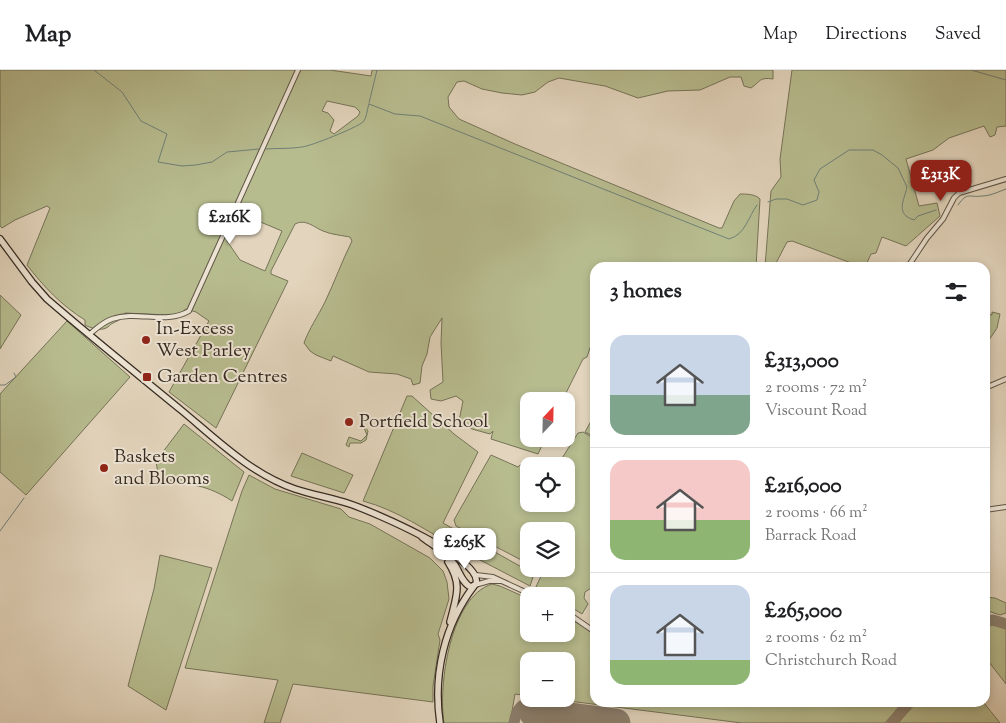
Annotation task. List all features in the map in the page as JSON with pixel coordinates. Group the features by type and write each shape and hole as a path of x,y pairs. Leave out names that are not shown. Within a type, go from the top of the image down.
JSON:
{"main road":[{"path":"0,239 47,299 224,446 260,472 294,488 372,512 448,550 478,580 448,631"},
{"path":"414,533 442,554 456,574 458,588 438,680 437,694 440,723"},
{"path":"422,537 446,554 467,586 474,585"},
{"path":"454,620 466,574 474,574"}],"street":[{"path":"90,334 104,322 114,318 174,317 189,311 298,70"},
{"path":"911,262 943,219 954,198 959,193 1006,179"},
{"path":"990,386 1006,379"},
{"path":"990,509 1006,507"},
{"path":"474,574 493,577 520,590"},
{"path":"474,585 489,581 503,582"},
{"path":"575,618 590,629"}],"green space":[{"path":"0,70 330,70 371,76 372,70 773,70 773,79 760,80 751,88 744,86 741,77 730,77 700,90 668,91 638,98 605,86 559,78 548,82 535,92 522,95 482,89 464,81 457,82 448,97 449,107 459,119 719,228 722,228 734,201 740,194 753,195 760,199 756,262 590,262 590,348 587,357 583,359 566,392 520,392 520,448 541,448 538,454 491,439 493,431 490,434 472,429 459,421 463,401 456,396 441,401 431,399 430,390 443,382 442,318 430,337 427,354 422,366 420,383 413,385 411,379 397,374 369,372 333,356 331,361 310,351 304,343 325,302 352,241 350,237 328,233 303,222 295,224 271,271 271,274 288,281 216,428 169,392 209,321 196,312 186,309 179,314 169,315 125,313 120,320 104,329 96,329 85,325 85,320 53,295 27,265 50,208 47,206 2,228 0,226","holes":["327,101 355,107 360,112 358,116 334,134 330,131 334,120 328,113 322,111","239,213 282,231 265,271 240,260 227,241"]},
{"path":"792,70 1006,70 1006,126 997,127 995,135 990,137 984,126 949,138 933,150 906,159 919,206 937,203 940,216 906,246 882,237 876,253 871,254 867,262 849,262 792,241 787,242 777,262 765,262 771,191 781,177 780,159"},
{"path":"0,295 21,315 0,349"},
{"path":"992,312 1000,314 997,328 990,338 990,315 992,315"},
{"path":"67,321 130,377 26,495 0,472 0,394"},
{"path":"407,396 412,396 454,434 478,452 443,523 520,566 520,577 533,577 530,586 457,548 400,515 363,501"},
{"path":"590,423 590,434 585,432"},
{"path":"184,424 244,472 232,501 207,488 162,480 158,474 156,461"},
{"path":"365,427 368,431 366,440 361,443 350,443 349,447 346,445 349,437 361,441 367,435"},
{"path":"583,432 590,436 590,589 585,592 584,598 588,604 582,614 575,610 575,587 536,587 541,577 575,577 575,522 520,522 520,559 456,526 454,520 491,455 518,467 520,465 520,512 575,512 575,457 563,457 568,448 575,448 575,438 578,433"},
{"path":"302,453 353,475 344,493 291,476"},
{"path":"249,475 275,489 341,509 349,517 370,524 430,558 443,571 447,582 449,599 438,634 440,640 433,686 433,702 293,684 280,723 264,723 278,680 185,668 242,491"},
{"path":"160,555 212,568 166,710 128,686 154,589"},
{"path":"492,584 520,595 520,642 575,642 575,622 590,631 590,704 575,702 575,652 520,652 520,695 515,694 510,723 444,723 443,688 445,666 457,624 466,606 478,592"},
{"path":"990,598 1006,603 1006,613 1000,615 990,612"},
{"path":"990,626 1006,628 1006,684 990,663"},
{"path":"616,707 899,707 885,723 742,723"},
{"path":"912,707 987,707 1000,723 898,723"}],"waterway":[{"path":"94,70 122,92 141,121 167,134 158,162 182,166 196,165 212,162 227,152 259,149"},
{"path":"369,103 377,70"},
{"path":"971,70 1006,80"},
{"path":"266,149 302,147 343,132 363,122 369,104 395,114 420,116 729,239 735,237 743,229 757,205"},
{"path":"768,202 776,199 787,199 803,205 817,200 819,192 814,180 820,169 849,150 873,150 898,168 907,187 902,206 904,214 914,220 918,216 936,210"},
{"path":"958,205 964,198 969,196 994,194 1006,189"},
{"path":"0,385 5,385 16,377 14,373"},
{"path":"0,531 24,498"}],"taxiway":[{"path":"990,620 1006,624"},
{"path":"514,723 517,711 523,705 530,702 548,706 575,718"},
{"path":"892,723 905,707"}],"runway":[{"path":"533,712 616,723"}],"place":[{"name":"In-Excess West Parley","path":"146,340"},
{"name":"Garden Centres","path":"147,377"},
{"name":"Portfield School","path":"349,422"},
{"name":"Baskets and Blooms","path":"104,468"}]}
